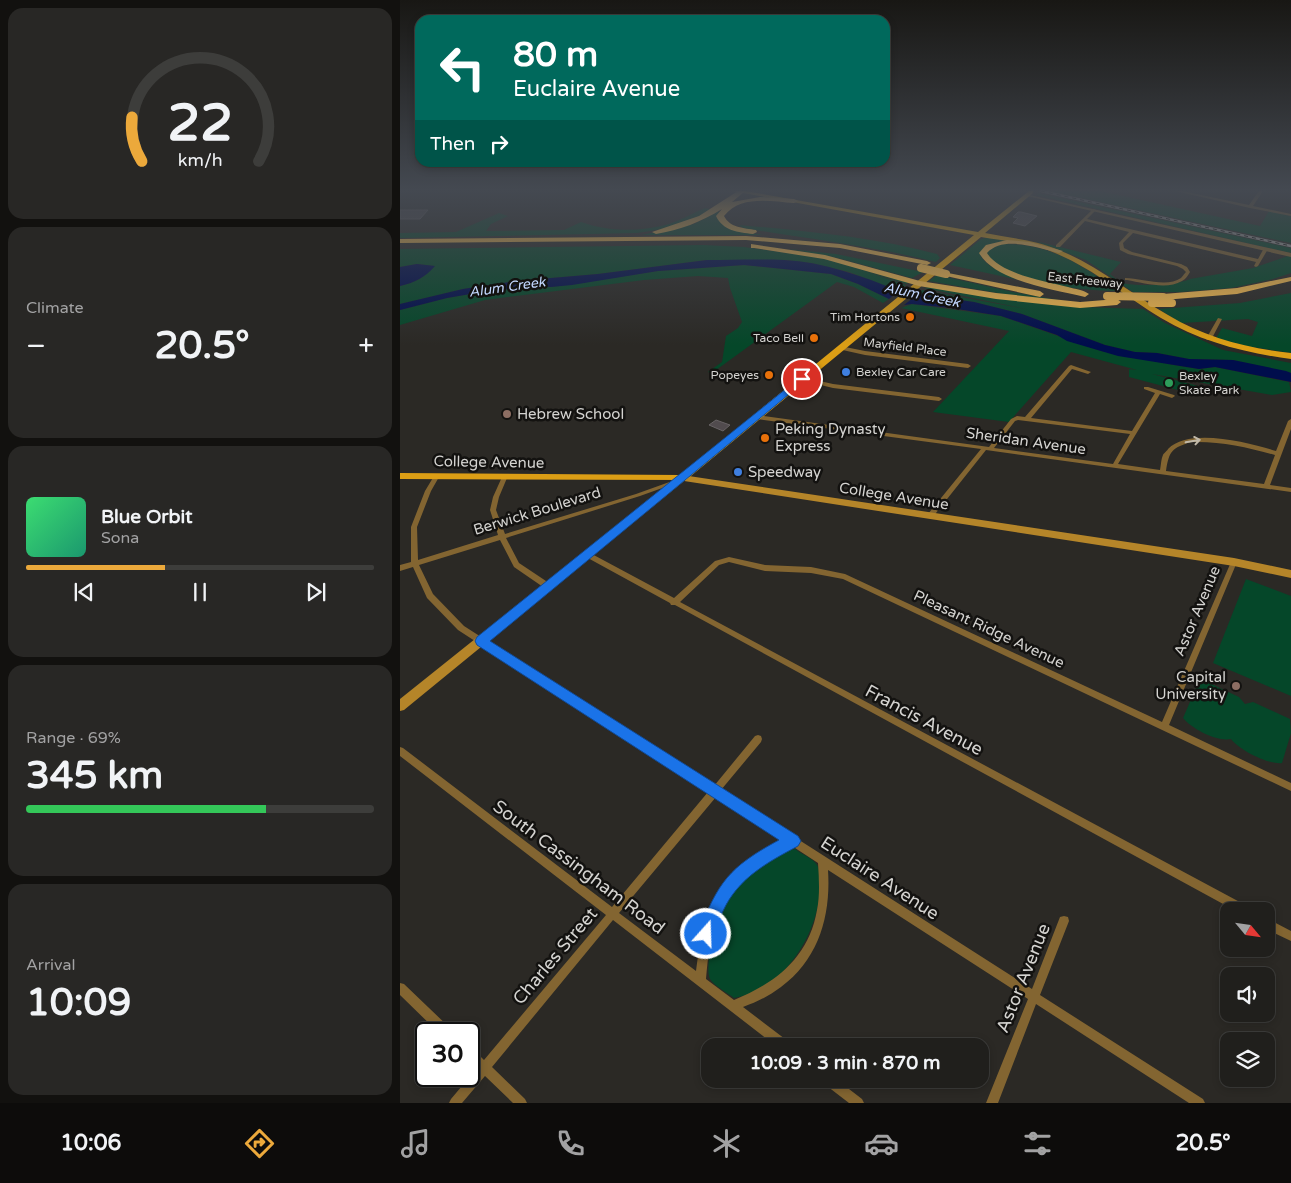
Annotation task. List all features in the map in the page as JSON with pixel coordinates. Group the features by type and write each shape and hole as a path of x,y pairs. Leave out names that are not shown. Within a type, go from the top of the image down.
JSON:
{"highway":[{"name":"East Freeway","path":"400,246 684,242"},
{"path":"725,242 826,257 919,283 1044,302 1080,305 1117,302"},
{"name":"East Freeway","path":"731,242 824,249 1029,286 1107,296 1162,297 1237,291 1291,278"},
{"name":"East Freeway","path":"810,242 859,249 924,266"},
{"path":"1005,242 991,245 983,253 990,264 1005,271 1085,294"},
{"path":"1016,242 1058,248"},
{"name":"East Freeway","path":"949,271 1048,295 1117,302 1172,304 1246,298 1291,288"}],"main road":[{"path":"400,706 549,587 893,303 969,242"},
{"path":"1030,242 1058,248 1087,265 1164,317 1209,339 1248,350 1291,356"},
{"name":"College Avenue","path":"400,476 682,478 1234,562 1291,574"}],"street":[{"path":"1058,248 1063,242"},
{"path":"1121,242 1122,249 1182,266 1187,270 1186,276 1180,281 1159,284 1127,279"},
{"path":"1182,242 1259,260"},
{"path":"1237,242 1291,255"},
{"path":"1256,266 1266,249"},
{"path":"1209,339 1220,319"},
{"name":"Mayfield Place","path":"840,348 968,366"},
{"path":"1027,419 1071,367 1088,372"},
{"path":"802,379 833,386 939,400"},
{"path":"1146,388 1172,396"},
{"path":"1115,465 1158,392"},
{"name":"Sheridan Avenue","path":"756,417 1291,490"},
{"path":"930,516 1016,418 1134,433"},
{"path":"1266,486 1291,421"},
{"path":"1164,472 1165,457 1170,450 1190,441 1216,440 1279,454"},
{"name":"Euclaire Avenue","path":"436,477 428,490 414,527 415,564 430,596 461,628 1199,1103"},
{"path":"504,478 493,510 502,536 516,565 549,587"},
{"name":"Berwick Boulevard","path":"400,568 638,495 682,478"},
{"name":"Francis Avenue","path":"588,555 1228,902"},
{"name":"Pleasant Ridge Avenue","path":"674,603 720,561 729,559 765,568 829,573 863,585 1291,787"},
{"name":"Astor Avenue","path":"1164,727 1234,562"},
{"name":"Charles Street","path":"455,1103 758,739"},
{"name":"South Cassingham Road","path":"400,751 612,915 776,1038"},
{"path":"700,981 706,934 711,919 725,892 744,870 755,861 793,841"},
{"path":"734,1006 763,993 776,984 789,973 809,948 822,919 825,904 823,861"},
{"name":"Astor Avenue","path":"992,1103 1064,921"},
{"path":"1275,928 1291,936"},
{"path":"400,988 435,1022"},
{"path":"480,1064 521,1103"},
{"path":"839,1088 858,1103"}],"green space":[{"path":"835,242 885,242 937,254 940,258 936,262"},
{"path":"977,242 1001,242 986,246 980,254 984,260 997,269 1038,284 950,265"},
{"path":"1039,242 1121,262 1110,274 1120,282 1129,284 1177,283 1253,268 1288,256 1291,256 1291,273 1231,288 1180,292 1133,292 1086,260"},
{"path":"1245,242 1266,242 1291,248 1291,253"},
{"path":"1001,244 1035,247 1050,251 1091,272 1119,291 1059,286 1015,274 1001,268 986,255 989,249"},
{"path":"703,245 744,247 818,257 908,282 907,284 859,269 906,285 899,291 849,272 811,263 785,260 707,260 598,274 516,281 463,289 400,304 400,286 419,279 434,266 417,264 400,267 400,249"},
{"path":"789,249 836,254 923,272 912,278 838,258"},
{"path":"744,265 831,274 858,284 889,299 883,303 854,287 837,282 712,373 708,372 722,362 726,336 738,328 742,322 728,278 698,276 644,280 485,300 400,325 400,310 447,298 533,286 551,287 658,271"},
{"path":"937,275 1064,301 1038,300 929,281"},
{"path":"929,287 1082,307 1143,309 1165,323 1223,350 1291,363 1291,373 1233,360 1189,359 1157,353 1135,352 1105,345 1022,314 974,302 918,294 922,290 1031,310 924,288"},
{"path":"1291,293 1291,353 1246,346 1216,338 1222,328 1252,336 1258,322 1248,319 1181,323 1159,309 1240,303"},
{"path":"912,304 1001,316 1101,351 1199,369 1215,367 1289,382 1291,392 1272,395 1152,374 1198,386 1193,394 1129,377 1129,369 1137,370 1071,352 1009,422 933,412 1009,331 901,308"},
{"path":"1246,579 1291,596 1291,696 1213,663"},
{"path":"1199,681 1205,681 1239,697 1245,704 1253,702 1290,719 1291,733 1282,763 1270,762 1255,756 1241,748 1231,739 1212,737 1187,722 1183,718"},
{"path":"795,849 810,858 819,868 820,872 819,899 810,932 802,947 780,975 766,986 751,994 734,998 715,984 709,976 711,938 716,921 734,888 747,874 761,862 777,854"}],"water":[{"path":"707,260 799,261 857,275 899,291 889,299 858,284 831,274 744,265 658,271 572,285 533,286 476,293 400,310 400,304 463,289 516,281 598,274"},
{"path":"417,264 435,266 419,279 400,286 400,267"},
{"path":"918,294 974,302 1022,314 1105,345 1135,352 1157,353 1189,359 1233,360 1286,371 1291,373 1291,382 1215,367 1199,369 1118,356 1067,341 1057,335 1001,316 951,308 912,304 904,305"}],"building":[{"path":"716,420 730,425 723,431 709,425"}],"waterway":[{"name":"Alum Creek","path":"880,288 931,300"}],"railway":[{"path":"1275,242 1291,246"}],"place":[{"name":"Tim Hortons","path":"910,317"},
{"name":"Taco Bell","path":"814,338"},
{"name":"Bexley Car Care","path":"846,372"},
{"name":"Popeyes","path":"769,375"},
{"name":"Bexley Skate Park","path":"1169,383"},
{"name":"Hebrew School","path":"507,414"},
{"name":"Peking Dynasty Express","path":"765,438"},
{"name":"Speedway","path":"738,472"},
{"name":"Capital University","path":"1236,686"}],"route":[{"path":"706,934 717,905 734,880 755,861 793,841 481,641 802,379"}]}
